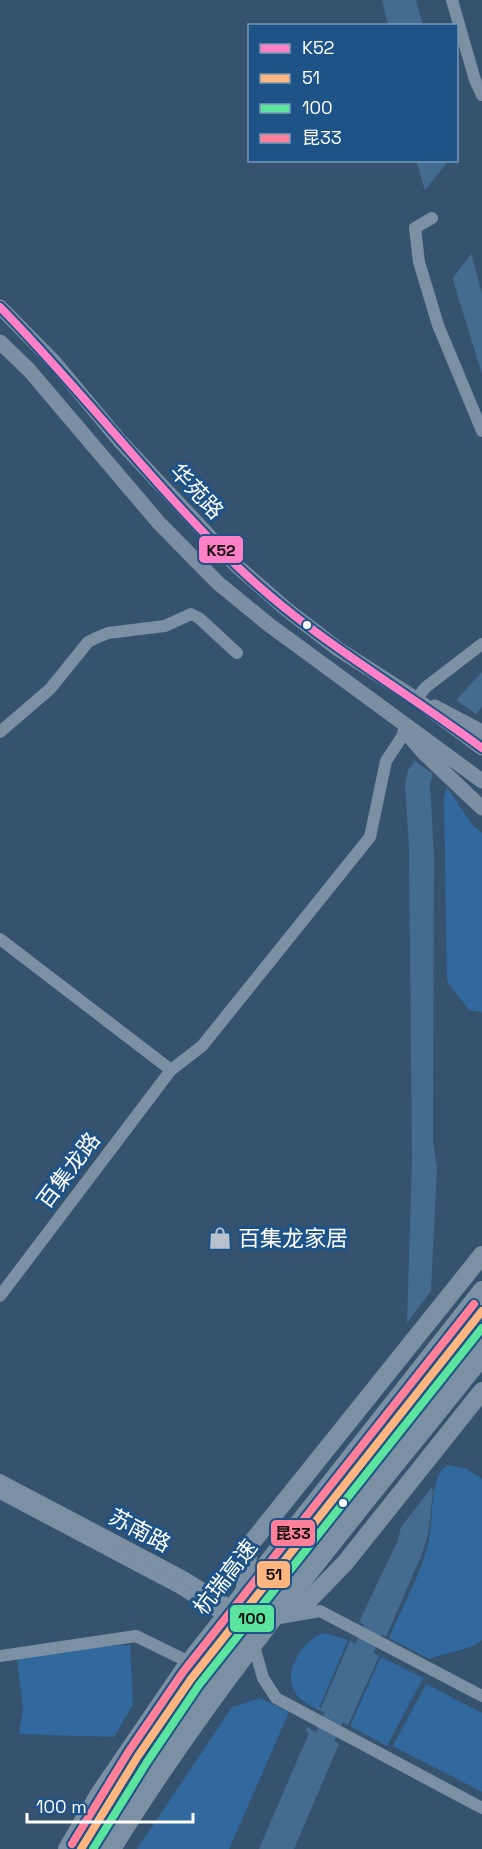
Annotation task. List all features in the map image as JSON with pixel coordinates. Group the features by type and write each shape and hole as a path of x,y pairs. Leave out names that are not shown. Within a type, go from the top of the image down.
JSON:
{"highway":[{"path":"246,1622 249,1546 482,1255"},
{"name":"杭瑞高速","path":"67,1849 105,1784 189,1662 482,1290"},
{"path":"100,1849 246,1622 482,1311"},
{"path":"81,1849 138,1756 246,1622 482,1340"},
{"path":"112,1849 160,1772 228,1677 482,1357"},
{"path":"246,1622 310,1599 345,1563 482,1391"}],"main road":[{"name":"华苑路","path":"0,307 55,363 120,441 237,566 286,609 338,648 416,699"},
{"path":"0,342 29,370 159,523 218,583 268,624 378,703 407,729 482,781"},
{"path":"416,699 454,715 482,732"},
{"path":"416,699 482,748"},
{"path":"407,729 425,754 482,808"}],"street":[{"path":"452,0 475,80 482,95"},
{"path":"432,218 415,228 419,262 438,325 482,431"},
{"path":"0,732 50,689 88,642 102,635 165,626 191,614 199,618 237,653"},
{"path":"416,699 426,687 482,644"},
{"name":"百集龙路","path":"0,1296 171,1070 202,1046 370,837 387,761 407,729"},
{"path":"0,939 171,1070"},
{"name":"苏南路","path":"0,1480 184,1577 246,1622"},
{"name":"苏南路","path":"0,1493 246,1622"},
{"path":"482,1696 320,1611 246,1622 260,1660 262,1678 276,1698 482,1808"},
{"path":"0,1656 135,1636 189,1662"}],"shaded area":[{"path":"382,0 416,0 423,24 388,24"},
{"path":"416,162 447,162 482,294 482,374"},
{"path":"482,672 482,707 476,714 456,700"},
{"path":"415,761 433,774 430,784 434,855 433,1141 437,1169 431,1291 407,1323 412,1160 409,847 405,785 408,770"},
{"path":"447,787 473,826 482,833 482,1012 469,1010 447,981 444,799"},
{"path":"449,1465 467,1469 482,1479 482,1640 464,1649 429,1659 389,1638 423,1561 430,1534 435,1485 438,1476"},
{"path":"431,1488 433,1491 428,1535 386,1637 359,1622 398,1540 401,1527"},
{"path":"325,1633 348,1640 319,1708 315,1708 304,1702 293,1689 292,1669 305,1646 318,1635"},
{"path":"350,1641 379,1656 348,1725 315,1708 316,1706 321,1708"},
{"path":"130,1645 133,1704 114,1737 19,1734 23,1708 17,1659 92,1646"},
{"path":"381,1657 423,1678 387,1746 350,1726"},
{"path":"426,1684 482,1713 482,1792 393,1746"},
{"path":"260,1698 289,1712 229,1849 137,1849 232,1707"},
{"path":"307,1727 339,1744 294,1849 259,1849 309,1733 306,1731"}],"pier":[{"path":"450,162 473,252 452,279 423,193"}],"waterway":[{"path":"315,1760 383,1606"}],"transit line":[{"name":"K52","path":"0,307 60,371 176,503 265,592 325,639 482,748"},
{"name":"昆33","path":"72,1844 129,1751 183,1672 474,1304"},
{"name":"51","path":"81,1849 138,1756 191,1679 482,1311"},
{"name":"100","path":"93,1849 147,1762 199,1685 482,1328"}],"place":[{"name":"百集龙家居","path":"220,1238"}]}
